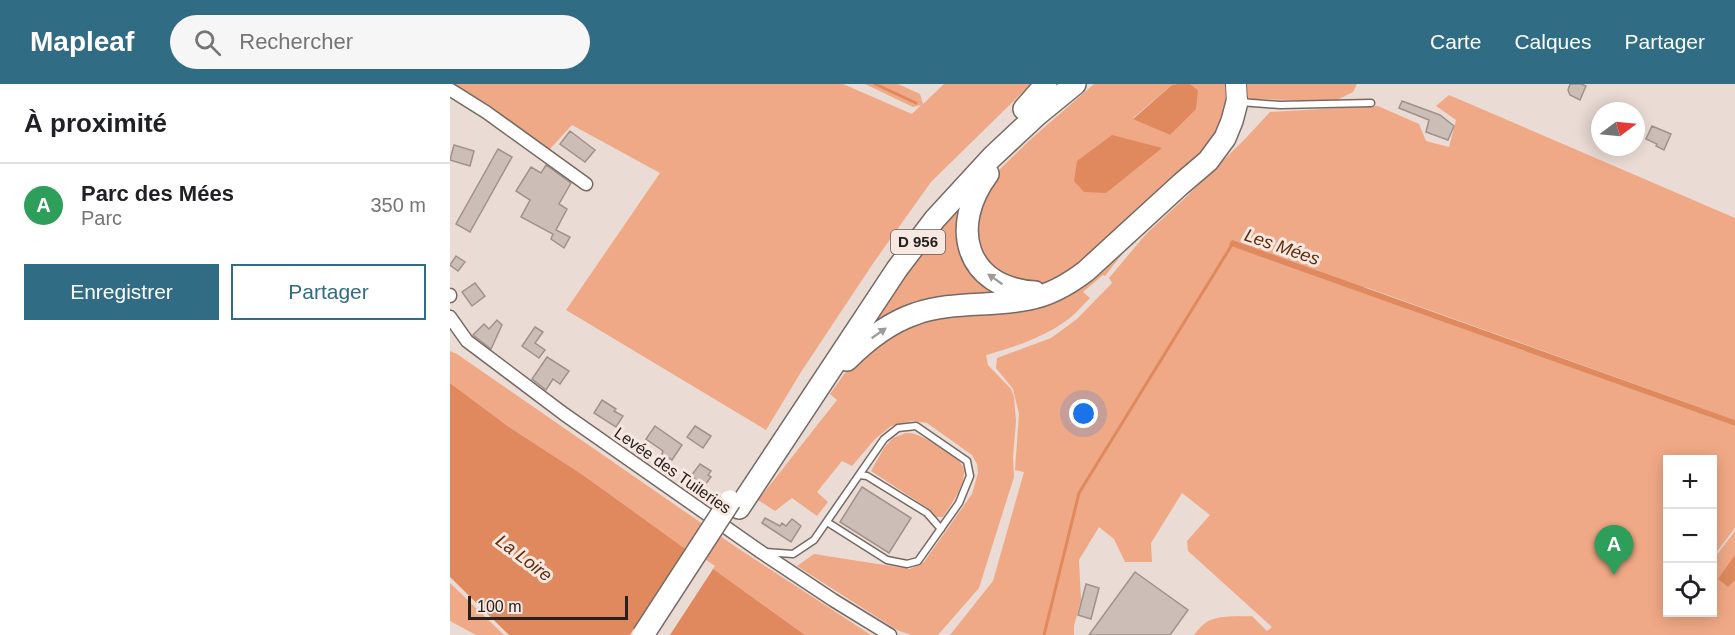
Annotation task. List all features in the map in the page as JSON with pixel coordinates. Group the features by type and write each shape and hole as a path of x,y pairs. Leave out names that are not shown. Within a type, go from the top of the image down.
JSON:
{"highway":[{"name":"D 956","path":"1046,84 1030,112 977,189 971,204 966,229 973,255 990,277 1002,285 1015,289 1051,292"},
{"name":"D 956","path":"643,635 734,504 821,386 897,269 935,219 1054,84"},
{"name":"D 956","path":"657,635 734,504 878,276 915,225 985,146 1030,112 1075,84"},
{"name":"D 956","path":"821,386 858,349 880,331 908,316 938,308 1029,299 1070,284 1208,161 1225,138 1232,121 1237,93"}],"street":[{"path":"450,91 486,112 586,184"},
{"name":"Levée des Tuileries","path":"450,317 466,341 512,376 761,552 832,600 890,635"}],"lane":[{"path":"1237,93 1280,105 1371,103"},
{"path":"761,552 792,554 814,540 884,439 898,428 916,426 966,461 970,476 959,503 918,561 907,564 887,560 827,522"},
{"path":"859,475 867,476 927,513 941,529"}],"shaded area":[{"path":"456,84 843,84 912,114 921,105 913,107 865,84 898,84 920,94 923,104 944,84 1031,84 931,182 874,262 801,372 766,430 566,310 660,173 572,125 549,150"},
{"path":"1094,84 1177,84 1172,85 1133,118 1170,135 1198,90 1190,84 1227,84 1227,105 1220,127 1203,153 1080,266 1058,280 1030,286 986,265 971,233 983,191 997,172 1031,139"},
{"path":"1244,84 1357,84 1353,92 1335,101 1252,99 1244,96"},
{"path":"1449,95 1735,218 1735,420 1368,288 1331,281 1735,426 1735,528 1717,552 1717,455 1663,455 1663,617 1717,617 1717,553 1735,531 1735,635 1194,635 1201,626 1209,621 1227,617 1252,616 1267,631 1272,627 1188,551 1187,541 1210,515 1182,493 1151,543 1152,562 1125,562 1114,539 1099,527 1079,560 1081,600 1074,635 950,635 993,581 1024,472 1015,470 1019,414 1013,389 996,368 997,358 1051,338 1077,319 1112,283 1109,278 1146,234 1270,112 1378,106 1419,124 1426,141 1449,147 1456,120 1436,106"},
{"path":"963,200 959,232 1011,295 862,339 917,258"},
{"path":"1140,231 1105,276 1103,275 1083,292 1090,298 1070,318 1030,341 986,355 988,365 1011,389 1014,397 1016,421 1014,477 979,588 938,635 911,635 897,630 797,566 814,554 910,569 924,562 972,494 978,473 977,464 972,455 927,423 912,421 891,426 875,439 852,466 842,461 817,492 828,502 817,516 792,498 775,511 758,500 837,400 830,394 857,356 919,316 1036,304"},
{"path":"450,351 736,547 871,635 805,635 583,475 509,427 450,383"},
{"path":"906,433 928,440 956,458 963,468 964,475 959,490 943,517 936,517 929,509 871,471 884,448 893,438"},
{"path":"450,583 504,635 476,635 450,621"}],"water":[{"path":"1190,84 1198,90 1196,109 1170,135 1133,119 1172,85"},
{"path":"1112,135 1162,148 1106,193 1084,192 1074,181 1077,161"},
{"path":"1232,240 1735,420 1735,426 1231,246 1229,244"},
{"name":"La Loire","path":"450,383 509,427 583,475 805,635 509,635 450,577"},
{"path":"1735,555 1735,580 1728,587 1718,579"}],"pier":[{"path":"687,547 715,566 670,635 630,635"}],"building":[{"path":"1570,84 1586,86 1580,100 1570,95 1568,90"},
{"path":"1402,101 1440,115 1454,126 1448,140 1426,132 1429,120 1399,108"},
{"path":"1652,126 1671,134 1664,150 1646,139"},
{"path":"570,131 595,150 585,162 560,144"},
{"path":"454,145 474,151 470,166 450,160"},
{"path":"498,149 512,157 470,232 456,224"},
{"path":"546,165 571,183 559,204 567,209 556,230 570,237 564,248 551,239 553,234 521,217 530,200 516,191 531,167 541,173"},
{"path":"456,256 465,262 458,271 450,265"},
{"path":"475,283 485,296 472,306 462,292"},
{"path":"497,320 502,325 491,349 473,335 484,324 489,329"},
{"path":"535,327 543,332 535,343 545,350 539,358 522,346"},
{"path":"547,357 569,371 560,384 553,379 546,390 532,379"},
{"path":"602,400 623,416 616,427 594,413"},
{"path":"655,426 682,445 672,460 646,439"},
{"path":"695,426 711,436 703,448 687,437"},
{"path":"700,464 711,471 708,475 711,477 704,486 691,476"},
{"path":"862,487 911,518 889,553 840,522"},
{"path":"765,518 780,526 782,523 786,526 792,519 801,526 791,542 762,523"},
{"path":"1135,572 1188,610 1170,635 1089,635"},
{"path":"1086,584 1099,588 1091,619 1078,615"}],"waterway":[{"path":"875,84 916,103"},
{"name":"Les Mées","path":"1044,635 1079,493 1233,243"}],"place":[{"name":"Parc des Mées","path":"1614,575"}]}
